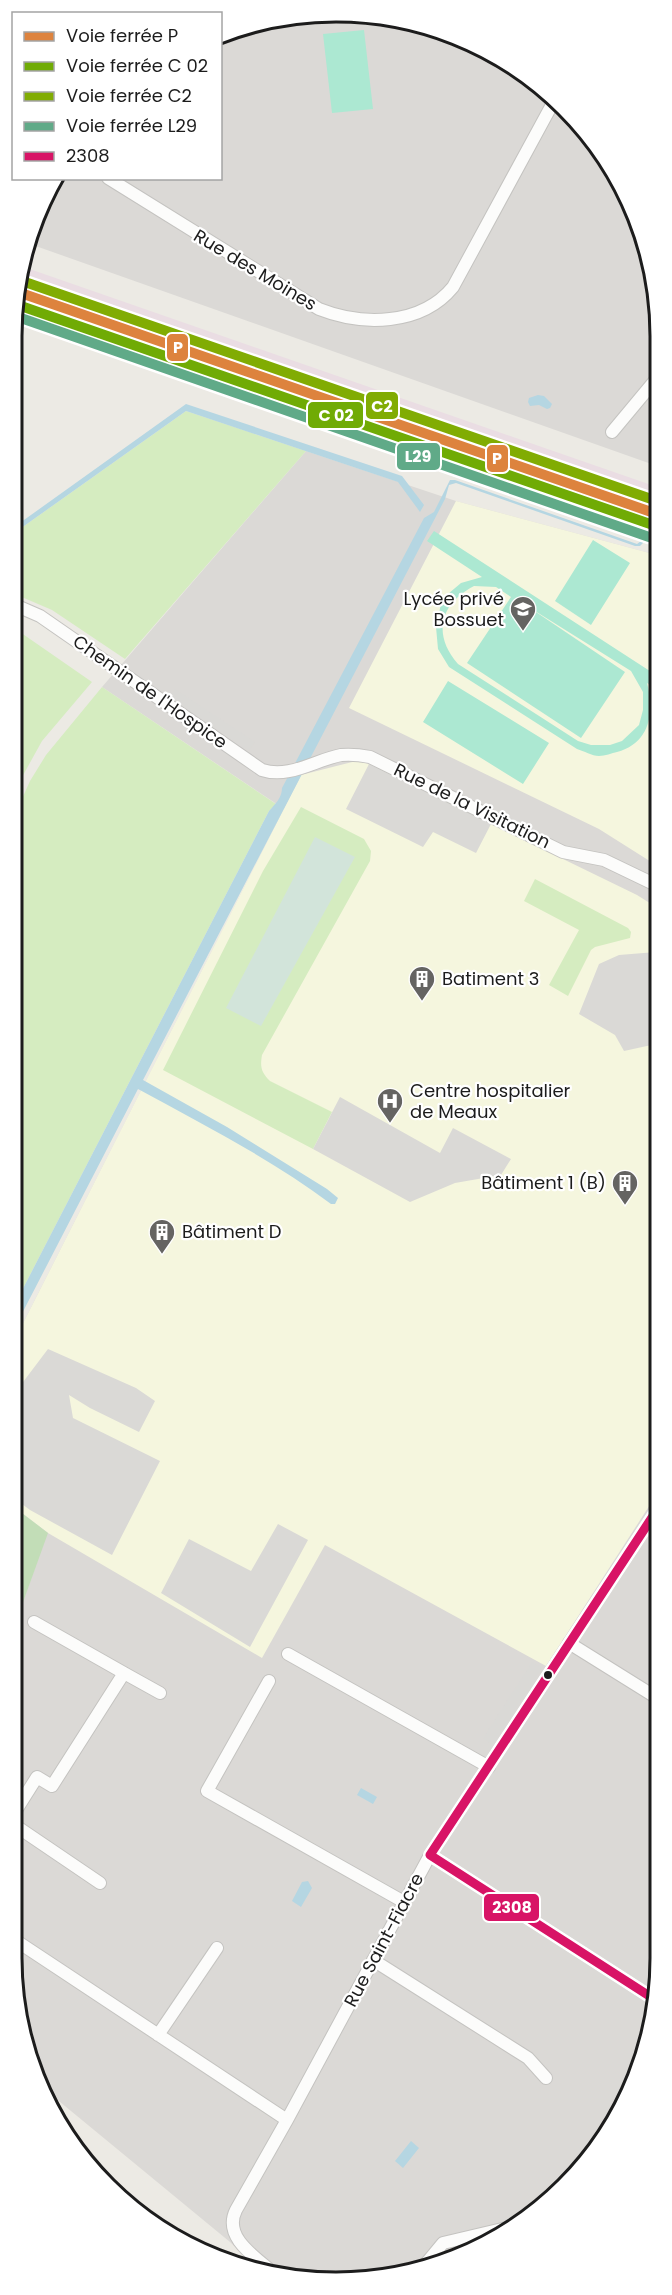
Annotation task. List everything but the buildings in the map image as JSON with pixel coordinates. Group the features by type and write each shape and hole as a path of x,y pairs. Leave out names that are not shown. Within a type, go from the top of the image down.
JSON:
{"street":[{"name":"Rue des Moines","path":"111,180 284,290 319,309 356,320 396,318 436,304 453,287 551,107"},
{"path":"612,432 650,386"},
{"name":"Chemin de l'Hospice","path":"22,608 40,616 262,770 284,772"},
{"name":"Rue de la Visitation","path":"284,772 349,754 370,757 563,852 604,860 650,882"},
{"name":"Rue Saint-Fiacre","path":"263,2264 240,2243 231,2227 232,2217 430,1855 650,1521"},
{"path":"34,1622 160,1693"},
{"path":"569,1643 650,1694"},
{"path":"288,1654 489,1767"},
{"path":"22,1801 37,1777 52,1786 124,1673"},
{"path":"269,1681 207,1791 404,1902"},
{"path":"22,1831 100,1883"},
{"path":"430,1855 647,1996"},
{"path":"22,1945 287,2120"},
{"path":"158,2035 217,1948"},
{"path":"373,1960 528,2058 546,2078"},
{"path":"431,2258 443,2243 489,2232"}],"shaded area":[{"path":"336,22 377,25 417,33 456,46 510,75 558,114 597,162 626,216 639,255 649,315 650,464 36,246 46,216 64,180 222,180 222,44 255,33 295,25"},
{"path":"30,269 650,485 650,534 23,315"},
{"path":"306,451 456,501 650,553 650,1959 647,2000 633,2060 617,2098 585,2150 558,2181 527,2208 475,2240 437,2256 377,2270 315,2272 249,2260 230,2242 55,2098 39,2060 25,2000 22,1959 22,1604 47,1533 22,1513 22,1325 284,809 102,687"},
{"name":"Lycée privé Bossuet","path":"456,501 650,553 650,861 599,829 349,708"},
{"path":"175,689 255,742 249,751 169,697"},
{"name":"Centre hospitalier de Meaux","path":"360,760 650,903 650,1505 546,1666 325,1545 262,1658 48,1533 22,1513 22,1325 301,775"},
{"path":"369,764 491,824 476,853 433,832 423,847 346,809"},
{"path":"315,837 355,857 261,1026 226,1008"},
{"path":"650,952 650,1045 624,1051 615,1035 579,1014 599,964 619,955"},
{"path":"340,1097 440,1153 453,1128 511,1159 501,1175 455,1183 410,1202 313,1149"},
{"path":"48,1349 136,1388 155,1401 139,1432 69,1395 73,1418 160,1461 112,1555 22,1504 22,1383"},
{"path":"278,1524 308,1540 250,1647 161,1593 189,1539 251,1571"},
{"path":"532,1662 542,1668 493,1745 483,1738"}],"green space":[{"path":"364,30 373,109 332,113 323,34"},
{"path":"186,411 306,451 125,659 52,610 22,597 22,527"},
{"path":"434,531 650,671 650,685 647,683 650,715 643,734 637,742 628,748 601,756 577,749 449,667 438,649 436,627 442,599 461,583 482,577 427,541","holes":["474,586 496,587 511,597 467,663 581,738 625,672 527,606 631,671 643,692 643,710 639,725 622,741 610,745 591,745 578,741 458,664 450,653 443,631 443,620 454,602 462,593"]},
{"path":"593,540 630,563 591,625 555,601"},
{"path":"22,633 92,682 42,741 22,777"},
{"path":"448,681 549,743 523,784 423,722"},
{"path":"102,687 276,804 269,811 22,1290 22,799 46,755"},
{"path":"301,807 364,839 371,851 370,861 262,1055 262,1069 270,1081 332,1112 313,1149 163,1070 263,871"},
{"path":"535,879 628,928 631,932 630,938 591,950 568,996 549,985 579,930 524,901"},
{"path":"22,1513 48,1533 22,1605"}],"water":[{"path":"544,396 552,404 550,408 539,405 530,406 529,398"},
{"path":"186,404 402,476 424,505 420,512 398,482 186,411 22,527 22,521"},
{"path":"450,480 455,480 637,544 644,542 640,546 635,546 456,483 449,485 445,499 143,1080 227,1127 327,1189 338,1198 335,1204 331,1204 285,1172 237,1143 138,1089 22,1314 22,1290 269,811 279,798 282,788 424,518 434,512"},
{"path":"361,1788 377,1797 373,1804 357,1795"},
{"path":"308,1881 312,1888 301,1907 292,1901 302,1882"},
{"path":"411,2141 419,2148 403,2168 395,2161"}],"rail line":[{"name":"C2","path":"27,283 650,499"},
{"name":"P","path":"25,294 650,512"},
{"name":"L29","path":"23,319 649,537"}],"transit line":[{"path":"24,307 650,524"},
{"name":"2308","path":"648,1995 430,1855 650,1521"}],"place":[{"name":"Lycée privé Bossuet","path":"523,632"},
{"name":"Batiment 3","path":"422,1002"},
{"name":"Centre hospitalier de Meaux","path":"390,1124"},
{"name":"Bâtiment 1 (B)","path":"625,1206"},
{"name":"Bâtiment D","path":"162,1255"}]}
